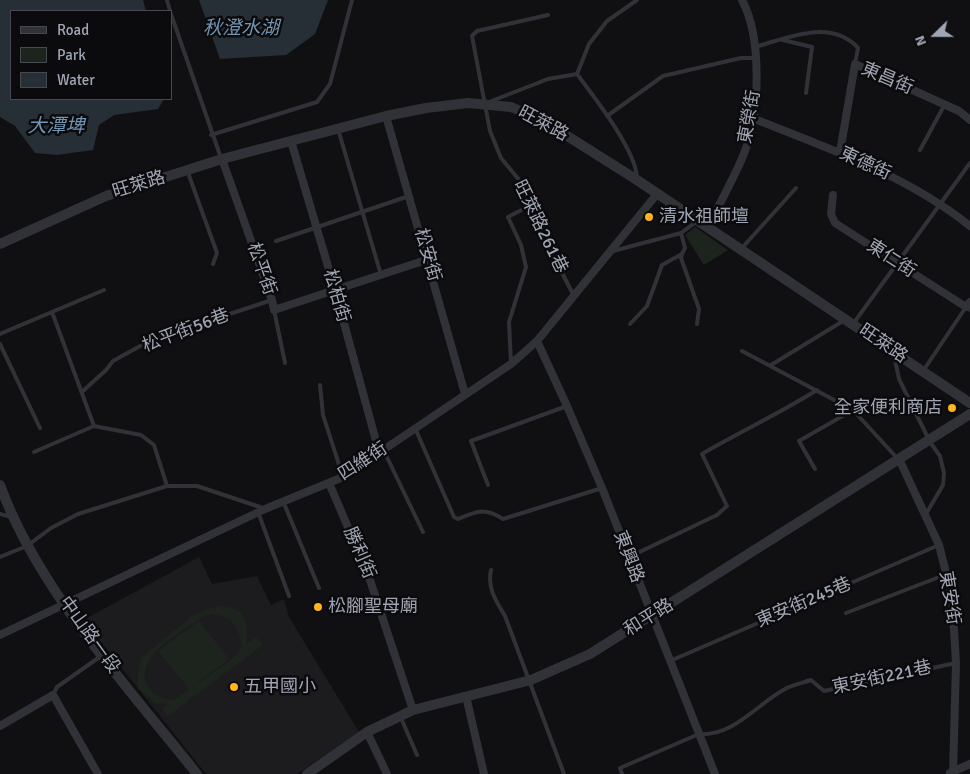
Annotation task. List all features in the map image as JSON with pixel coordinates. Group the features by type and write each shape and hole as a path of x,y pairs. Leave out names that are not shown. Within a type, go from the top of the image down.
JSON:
{"street":[{"name":"東榮街","path":"708,227 745,150 752,118 757,84 755,47 748,11 742,0"},
{"name":"東昌街","path":"840,152 855,64 959,111 970,120"},
{"name":"旺萊路","path":"0,244 106,196 222,159 386,116 456,104 485,104 511,107 542,120 637,180 970,403"},
{"name":"松安街","path":"386,116 429,259 465,394"},
{"name":"東德街","path":"752,118 840,152 890,175 941,203 970,226"},
{"name":"松柏街","path":"291,141 381,451"},
{"name":"松平街","path":"222,159 274,310 429,259"},
{"name":"四維街","path":"0,635 283,501 343,477 511,364 536,342 658,194"},
{"name":"東仁街","path":"833,195 831,214 835,224 969,306"},
{"name":"東興路","path":"536,342 567,406 602,488 651,617 715,774"},
{"name":"和平路","path":"308,774 367,732 413,710 531,680 590,654 900,461 970,414"},
{"name":"東安街","path":"900,461 926,514 947,574 954,621 956,663 952,773"},
{"name":"勝利街","path":"329,483 373,589 413,710"},
{"name":"中山路一段","path":"0,485 11,517 27,546 66,605 102,655 197,774"},
{"path":"0,726 53,695 98,774"},
{"path":"466,696 484,774"},
{"path":"367,732 387,774"},
{"path":"952,773 970,764"}],"lane":[{"path":"212,135 317,102 330,84 352,0"},
{"path":"577,74 589,44 607,21 637,0"},
{"name":"旺萊路261巷","path":"548,15 477,31 472,36 490,130 501,158 525,187 542,234 574,296"},
{"path":"172,16 212,135 222,159"},
{"path":"755,47 816,31 849,38 858,48 855,64"},
{"path":"781,40 812,47 806,93"},
{"path":"607,116 664,76 742,58 755,58"},
{"path":"485,104 548,79 577,74"},
{"path":"577,74 607,116 636,167 637,180"},
{"path":"920,150 944,104"},
{"path":"338,128 381,275"},
{"path":"771,366 849,322 898,264 970,162"},
{"path":"187,170 217,253 213,264"},
{"path":"741,249 796,188"},
{"path":"276,241 409,196"},
{"path":"511,364 508,322 526,267 521,245 508,217 531,205"},
{"path":"611,251 681,233 697,220"},
{"path":"681,233 685,248 681,258 699,309 697,324"},
{"path":"630,324 647,306 662,266 682,254"},
{"path":"0,334 104,290"},
{"name":"松平街56巷","path":"82,391 106,370 113,361 151,340 272,300"},
{"path":"923,371 969,306"},
{"path":"274,310 286,363"},
{"path":"52,312 94,426"},
{"path":"0,344 40,428"},
{"path":"893,350 899,380 930,442 940,456 944,485 926,514"},
{"path":"742,351 853,410 900,461"},
{"path":"320,385 323,415 343,477"},
{"path":"628,557 718,515 727,506 702,454 817,390"},
{"path":"488,485 471,441 567,406"},
{"path":"815,469 799,441 853,410"},
{"path":"34,452 94,426 141,435 154,446 167,486"},
{"path":"415,428 454,516 458,518 478,511 492,512 503,519 602,488"},
{"path":"381,451 423,532"},
{"path":"0,557 27,546 51,528 78,514 167,486 197,486 262,511 288,596"},
{"path":"283,501 319,588"},
{"path":"0,514 11,517"},
{"name":"東安街245巷","path":"669,661 938,545"},
{"path":"491,570 488,581 494,599 505,616 531,680 564,774"},
{"path":"846,613 947,574"},
{"path":"53,695 57,686 102,655"},
{"name":"東安街221巷","path":"699,734 713,735 738,722 785,689 811,680 824,691 956,663"},
{"path":"400,716 417,755"},
{"path":"622,774 620,768 699,734"}],"shaded area":[{"name":"五甲國小","path":"199,557 212,584 257,576 271,605 284,599 289,617 359,732 297,774 206,774 86,623 87,618"}],"green space":[{"path":"695,227 728,250 704,265 685,235"},
{"path":"217,606 234,609 240,612 245,621 247,644 256,637 263,645 168,716 162,709 168,704 155,703 138,688 138,672 141,658 193,615","holes":["211,614 226,618 235,625 242,643 238,653 219,669 191,687 229,659 199,621 158,651 189,689 174,700 156,695 148,686 145,675 147,665 153,655 172,637 202,617"]}],"water":[{"name":"大潭埤","path":"0,0 143,0 146,10 10,10 10,100 163,100 158,109 114,115 99,125 93,150 57,155 35,153 15,126 0,117"},
{"name":"秋澄水湖","path":"199,0 328,0 315,34 286,55 220,59"}],"place":[{"name":"清水祖師壇","path":"649,217"},
{"name":"全家便利商店","path":"952,408"},
{"name":"松腳聖母廟","path":"318,607"},
{"name":"五甲國小","path":"234,687"}]}
